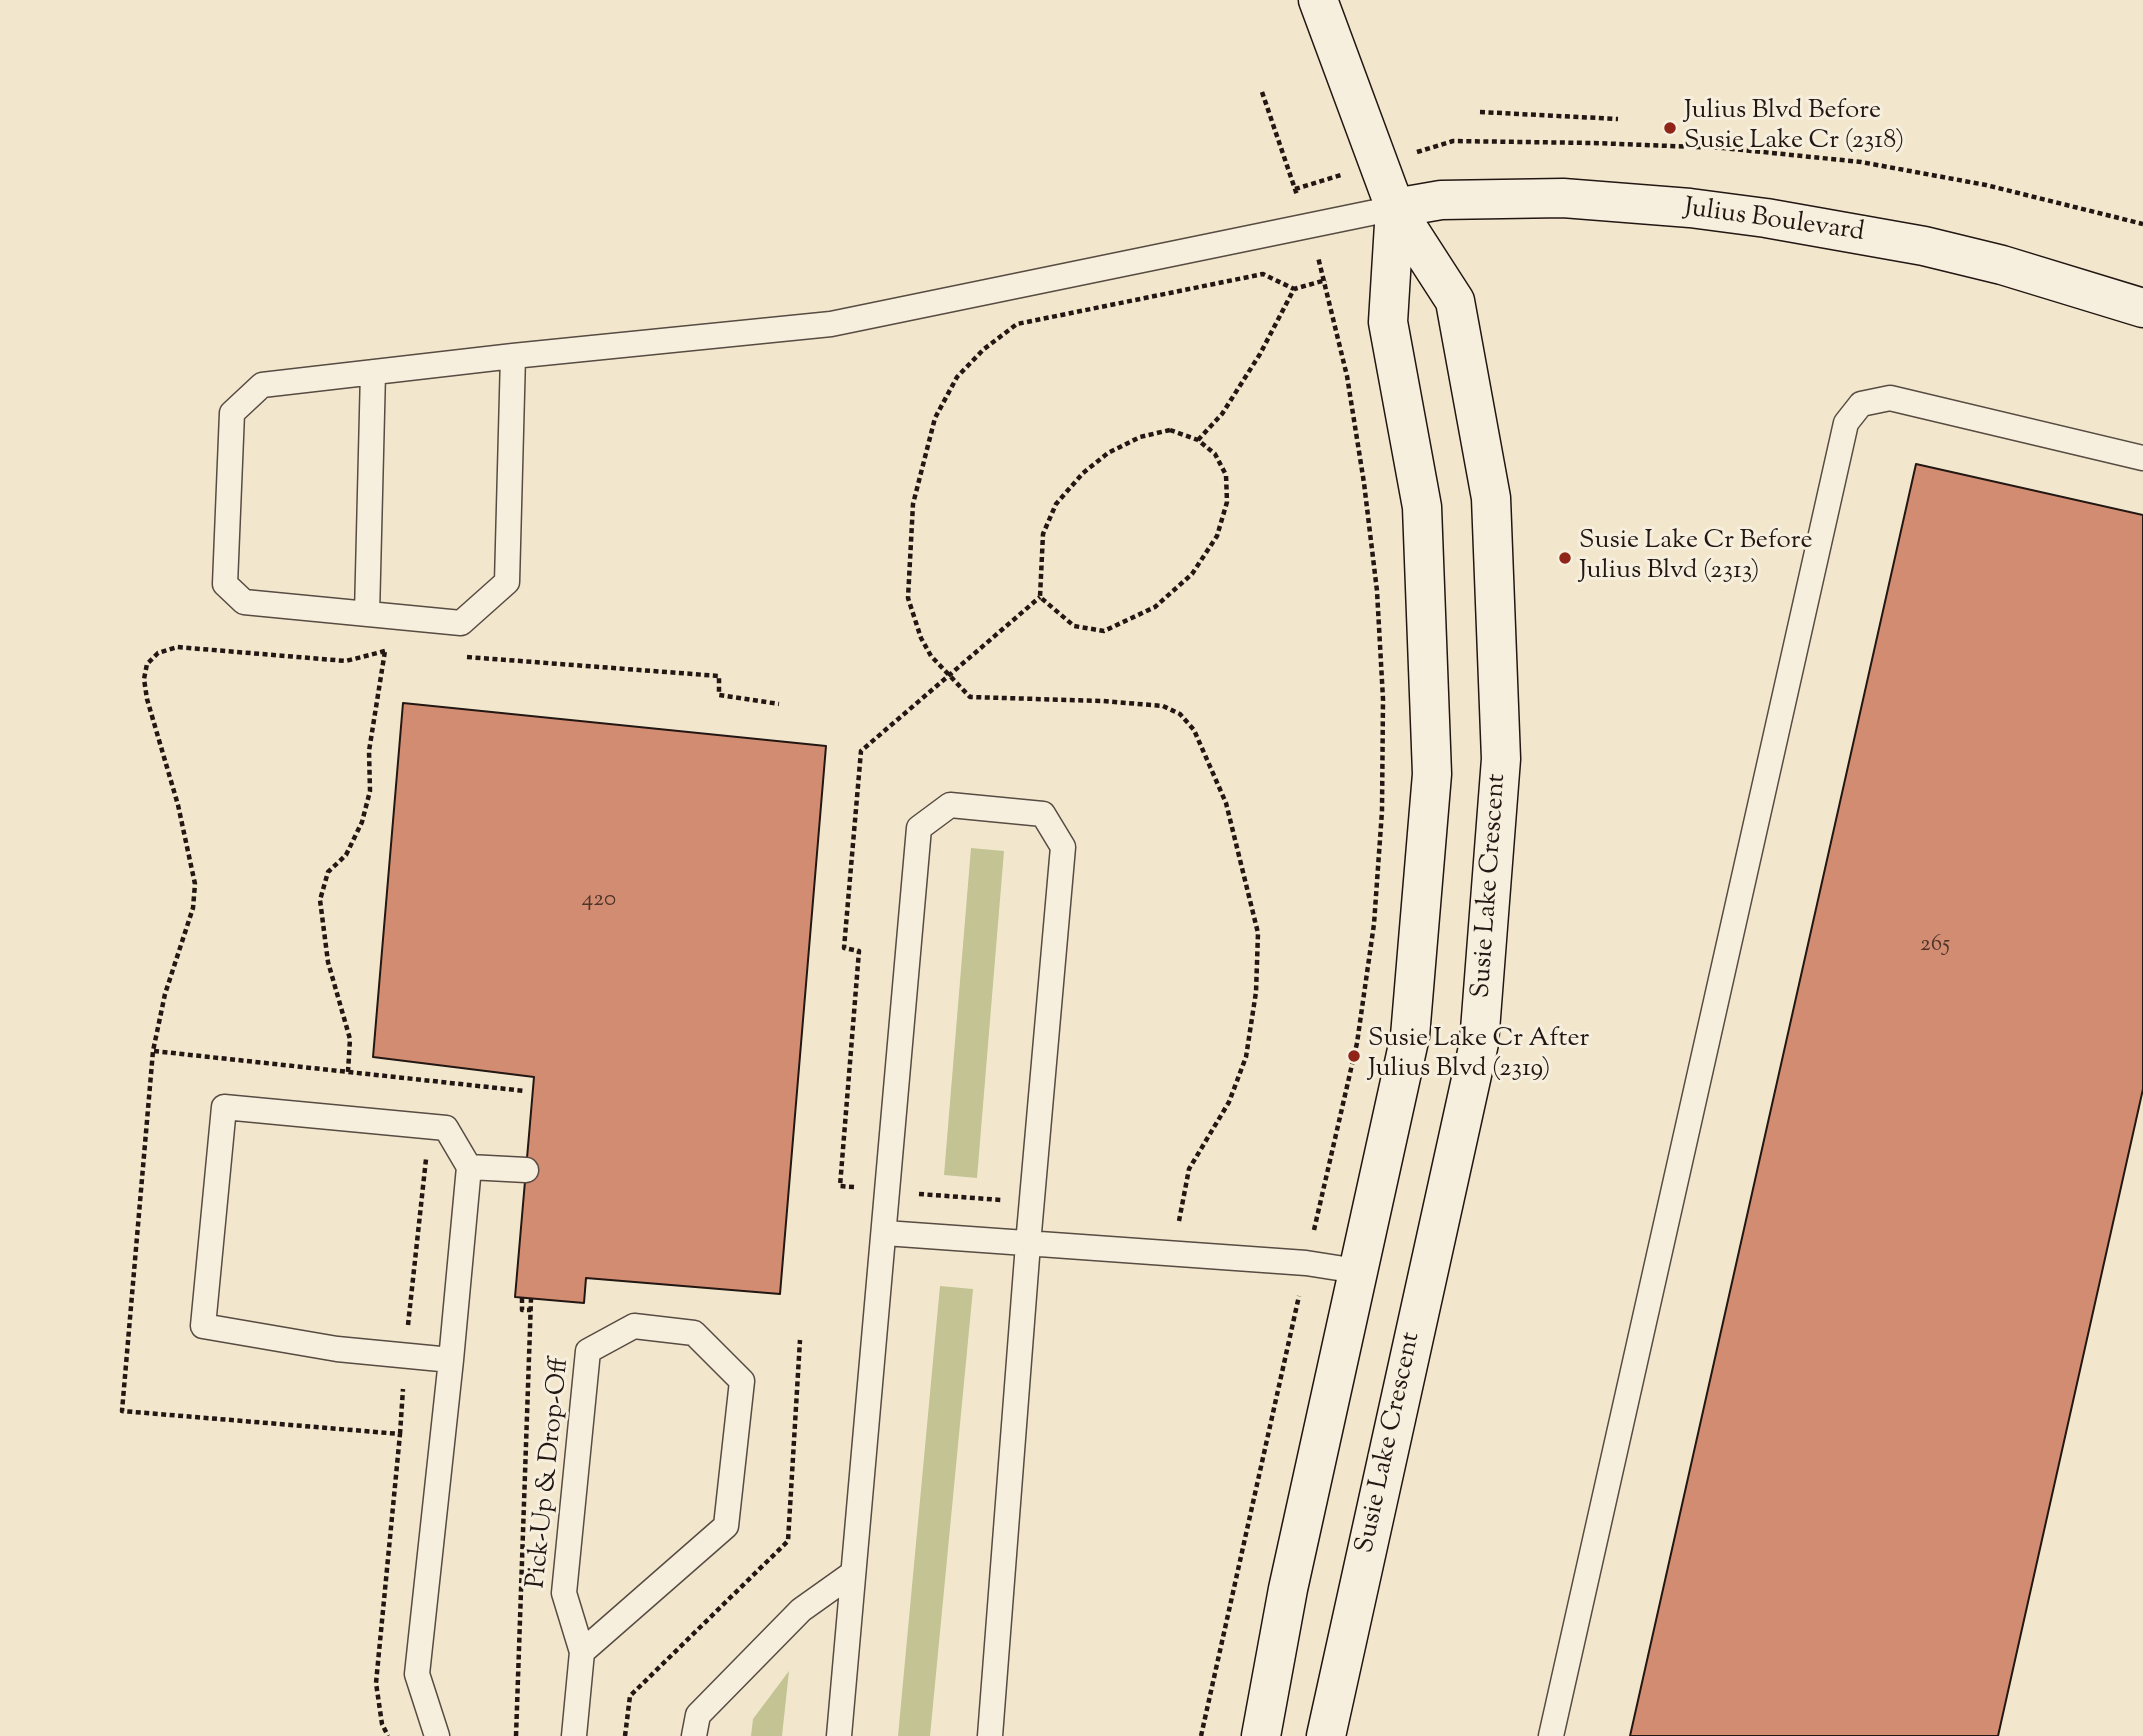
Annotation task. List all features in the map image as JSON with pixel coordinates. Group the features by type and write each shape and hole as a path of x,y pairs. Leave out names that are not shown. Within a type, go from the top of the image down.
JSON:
{"street":[{"name":"Susie Lake Crescent","path":"1318,0 1395,208 1455,301 1491,498 1501,759 1479,1043 1326,1736"},
{"name":"Julius Boulevard","path":"1395,208 1441,200 1563,198 1753,216 1924,246 2015,269 2143,308"},
{"name":"Susie Lake Crescent","path":"1261,1736 1288,1589 1410,1035 1432,774 1422,507 1388,322 1395,208"}],"lane":[{"path":"513,356 507,582 461,623 244,601 225,583 232,413 262,385 513,356 831,324 1395,208"},
{"path":"367,614 373,372"},
{"path":"1551,1736 1846,423 1861,404 1890,398 2143,458"},
{"path":"839,1736 919,828 950,805 1042,814 1063,847 1028,1244 990,1736"},
{"path":"438,1736 417,1674 451,1360 469,1167 446,1128 224,1107 204,1326 405,1358 451,1360"},
{"path":"469,1167 526,1170"},
{"path":"885,1233 1306,1263 1357,1271"},
{"name":"Pick-Up & Drop-Off","path":"634,1326 694,1332 742,1381 726,1526 582,1652 564,1592 588,1351 634,1326"},
{"path":"694,1736 698,1715 791,1619 853,1573"},
{"path":"574,1736 582,1652"}],"path":[{"path":"1201,1736 1357,1043 1374,924 1382,811 1383,699 1377,591 1347,376 1326,280 1262,92"},
{"path":"1480,112 1618,119"},
{"path":"1295,189 1453,141 1723,148 1861,162 1986,185 2143,224"},
{"path":"1179,1224 1189,1168 1228,1102 1246,1057 1256,992 1258,933 1226,803 1194,730 1180,714 1163,706 1103,701 970,697 948,676 921,638 908,598 913,504 935,418 957,377 984,349 1017,324 1263,274 1294,289 1326,280"},
{"path":"1198,439 1222,414 1260,354 1294,289"},
{"path":"1032,1203 839,1186 859,951 844,948 861,751 1040,597 1043,534 1056,504 1083,473 1108,453 1140,437 1170,430 1198,439 1215,454 1226,475 1227,502 1217,536 1192,574 1154,607 1104,631 1074,626 1040,597"},
{"path":"348,1072 350,1040 328,962 320,900 328,872 346,855 362,822 370,791 369,751 385,651"},
{"path":"592,667 719,676 719,695 779,704"},
{"path":"154,1051 526,1091"},
{"path":"400,1434 424,1164 453,1083"},
{"path":"1165,1223 1192,1225"},
{"path":"1300,1231 1314,1231"},
{"path":"522,1298 522,1310 531,1310"},
{"path":"516,1736 531,1299"}],"green space":[{"path":"971,848 1004,851 977,1178 944,1175"},
{"path":"940,1286 973,1289 930,1736 898,1736"},
{"path":"789,1671 782,1736 751,1736 753,1719"}],"building":[{"path":"1916,464 2143,515 2143,1089 1998,1736 1630,1736"},
{"path":"403,703 826,746 780,1294 586,1278 584,1303 515,1297 534,1077 373,1057"}],"place":[{"name":"Julius Blvd Before Susie Lake Cr (2318)","path":"1670,128"},
{"name":"Susie Lake Cr Before Julius Blvd (2313)","path":"1565,558"},
{"name":"Susie Lake Cr After Julius Blvd (2319)","path":"1354,1056"}]}
